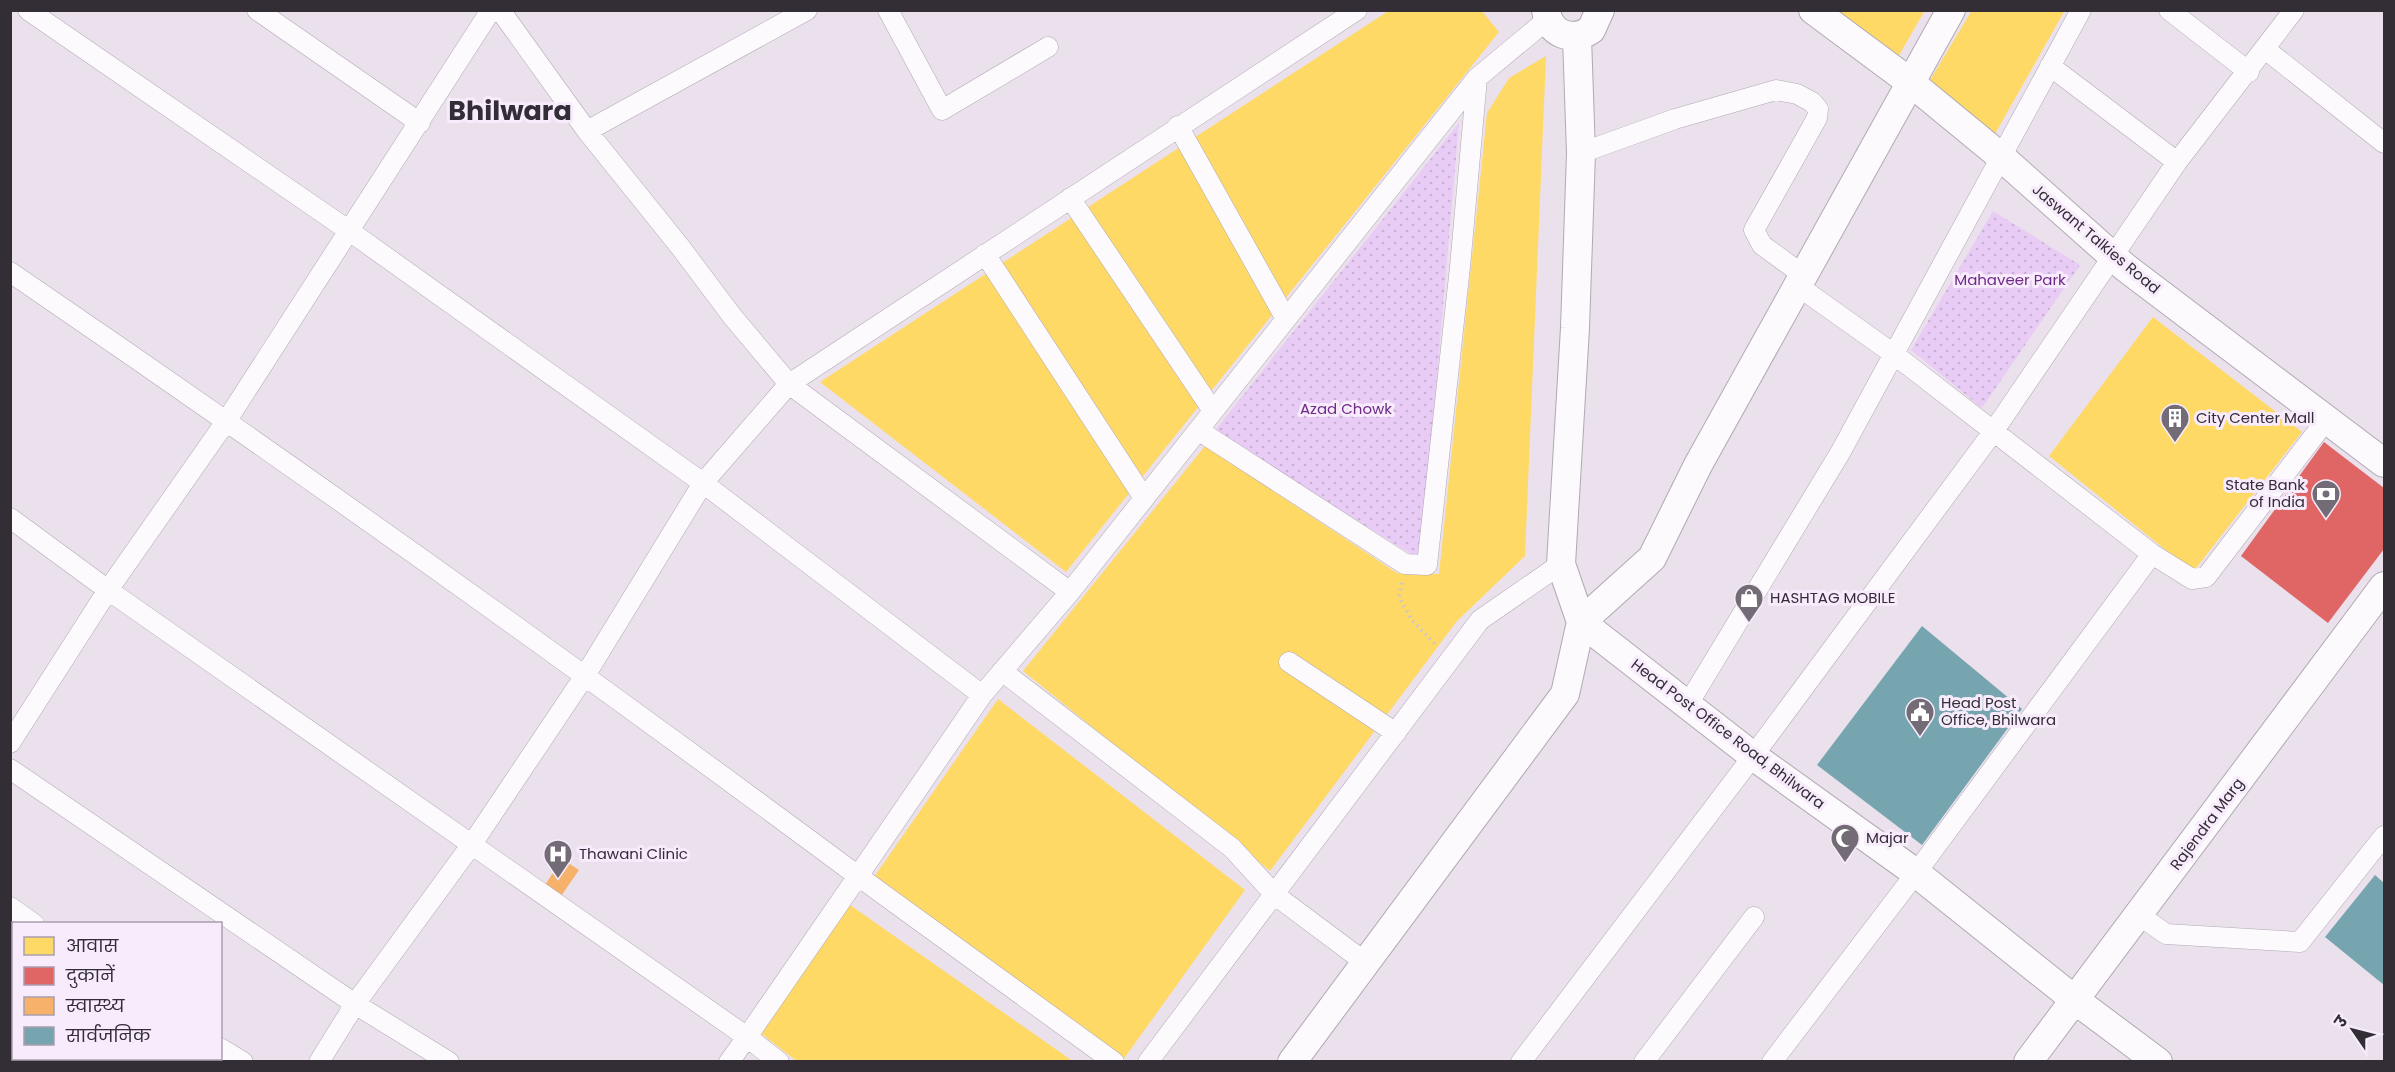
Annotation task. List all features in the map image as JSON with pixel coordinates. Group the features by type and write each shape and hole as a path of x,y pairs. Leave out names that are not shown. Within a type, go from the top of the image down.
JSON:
{"street":[{"path":"28,10 348,230 703,483 981,695"},
{"path":"257,10 420,123"},
{"path":"10,743 108,590 227,420 491,10"},
{"path":"500,10 587,131 681,248 732,316 789,384 1070,592"},
{"path":"587,131 807,10"},
{"path":"888,10 942,110 1048,47"},
{"path":"319,1062 355,1004 472,844 586,674 703,483 789,384 1357,10"},
{"path":"729,1062 981,695 1070,592 1477,78 1547,15 1559,33 1577,37 1591,30 1600,10"},
{"name":"Jaswant Talkies Road","path":"1813,10 1910,82 2000,156 2114,257 2385,462"},
{"path":"1581,622 1652,558 1698,465 1951,10"},
{"path":"1688,704 1840,453 2081,10"},
{"path":"1521,1062 1753,756 1993,432 2177,162 2249,72 2294,10"},
{"path":"2181,14 2249,72"},
{"path":"1292,1062 1565,694 1581,622 1561,564 1575,328 1581,153 1577,37"},
{"path":"2265,49 2385,143"},
{"path":"2049,66 2177,162"},
{"path":"1198,430 1405,564 1428,565 1460,267 1477,78"},
{"path":"1581,153 1675,119 1776,90 1797,94 1812,102 1818,109 1817,118 1754,230 1762,245 1801,280 1993,432 2152,554 2192,579 2206,577 2327,419"},
{"path":"1178,126 1286,319"},
{"path":"1070,198 1213,411"},
{"path":"985,254 1144,498"},
{"path":"10,272 227,420 586,674 1114,1062"},
{"path":"10,518 108,590 747,1037 779,1062"},
{"path":"1772,1062 1916,873 2152,554"},
{"path":"1148,1062 1480,620 1561,564"},
{"name":"Rajendra Marg","path":"2028,1062 2385,586"},
{"name":"Head Post Office Road, Bhilwara","path":"1581,622 1753,756 1916,873 2075,1000 2158,1062"},
{"path":"1289,662 1396,733"},
{"path":"1002,671 1232,848 1275,895 1366,963"},
{"path":"10,769 355,1004 449,1062"},
{"path":"2139,915 2166,934 2300,942 2385,836"},
{"path":"10,908 31,922"},
{"path":"1644,1062 1754,917"},
{"path":"222,1049 243,1062"}],"path":[{"path":"1405,564 1399,597 1411,619 1451,659"}],"green space":[{"name":"Azad Chowk","path":"1459,123 1421,560 1214,432"},
{"name":"Mahaveer Park","path":"1993,211 2080,265 1982,408 1911,350"}],"building: आवास":[{"path":"1390,10 1481,10 1499,32 1066,572 820,382"},
{"path":"1824,10 1925,10 1893,66"},
{"path":"1972,10 2065,10 1991,141 1924,90"},
{"path":"1546,56 1525,556 1457,621 1270,871 1023,671 1205,446 1397,573 1439,574 1487,113 1509,78"},
{"name":"City Center Mall","path":"2153,317 2302,432 2193,572 2049,456"},
{"path":"998,699 1245,890 1123,1060 874,877"},
{"path":"850,905 1074,1062 798,1062 759,1032"}],"building: दुकानें":[{"name":"State Bank of India","path":"2324,442 2384,488 2384,549 2328,623 2241,556"}],"building: स्वास्थ्य":[{"path":"562,859 579,870 559,899 543,888"}],"building: सार्वजनिक":[{"name":"Head Post Office, Bhilwara","path":"1922,626 2022,709 1922,845 1817,765"},
{"path":"2375,875 2384,883 2384,985 2325,937"}],"place":[{"name":"City Center Mall","path":"2175,444"},
{"name":"State Bank of India","path":"2326,520"},
{"name":"HASHTAG MOBILE","path":"1749,624"},
{"name":"Head Post Office, Bhilwara","path":"1920,738"},
{"name":"Majar","path":"1845,864"},
{"name":"Thawani Clinic","path":"558,880"}],"district":[{"name":"Bhilwara","path":"510,111"}]}
